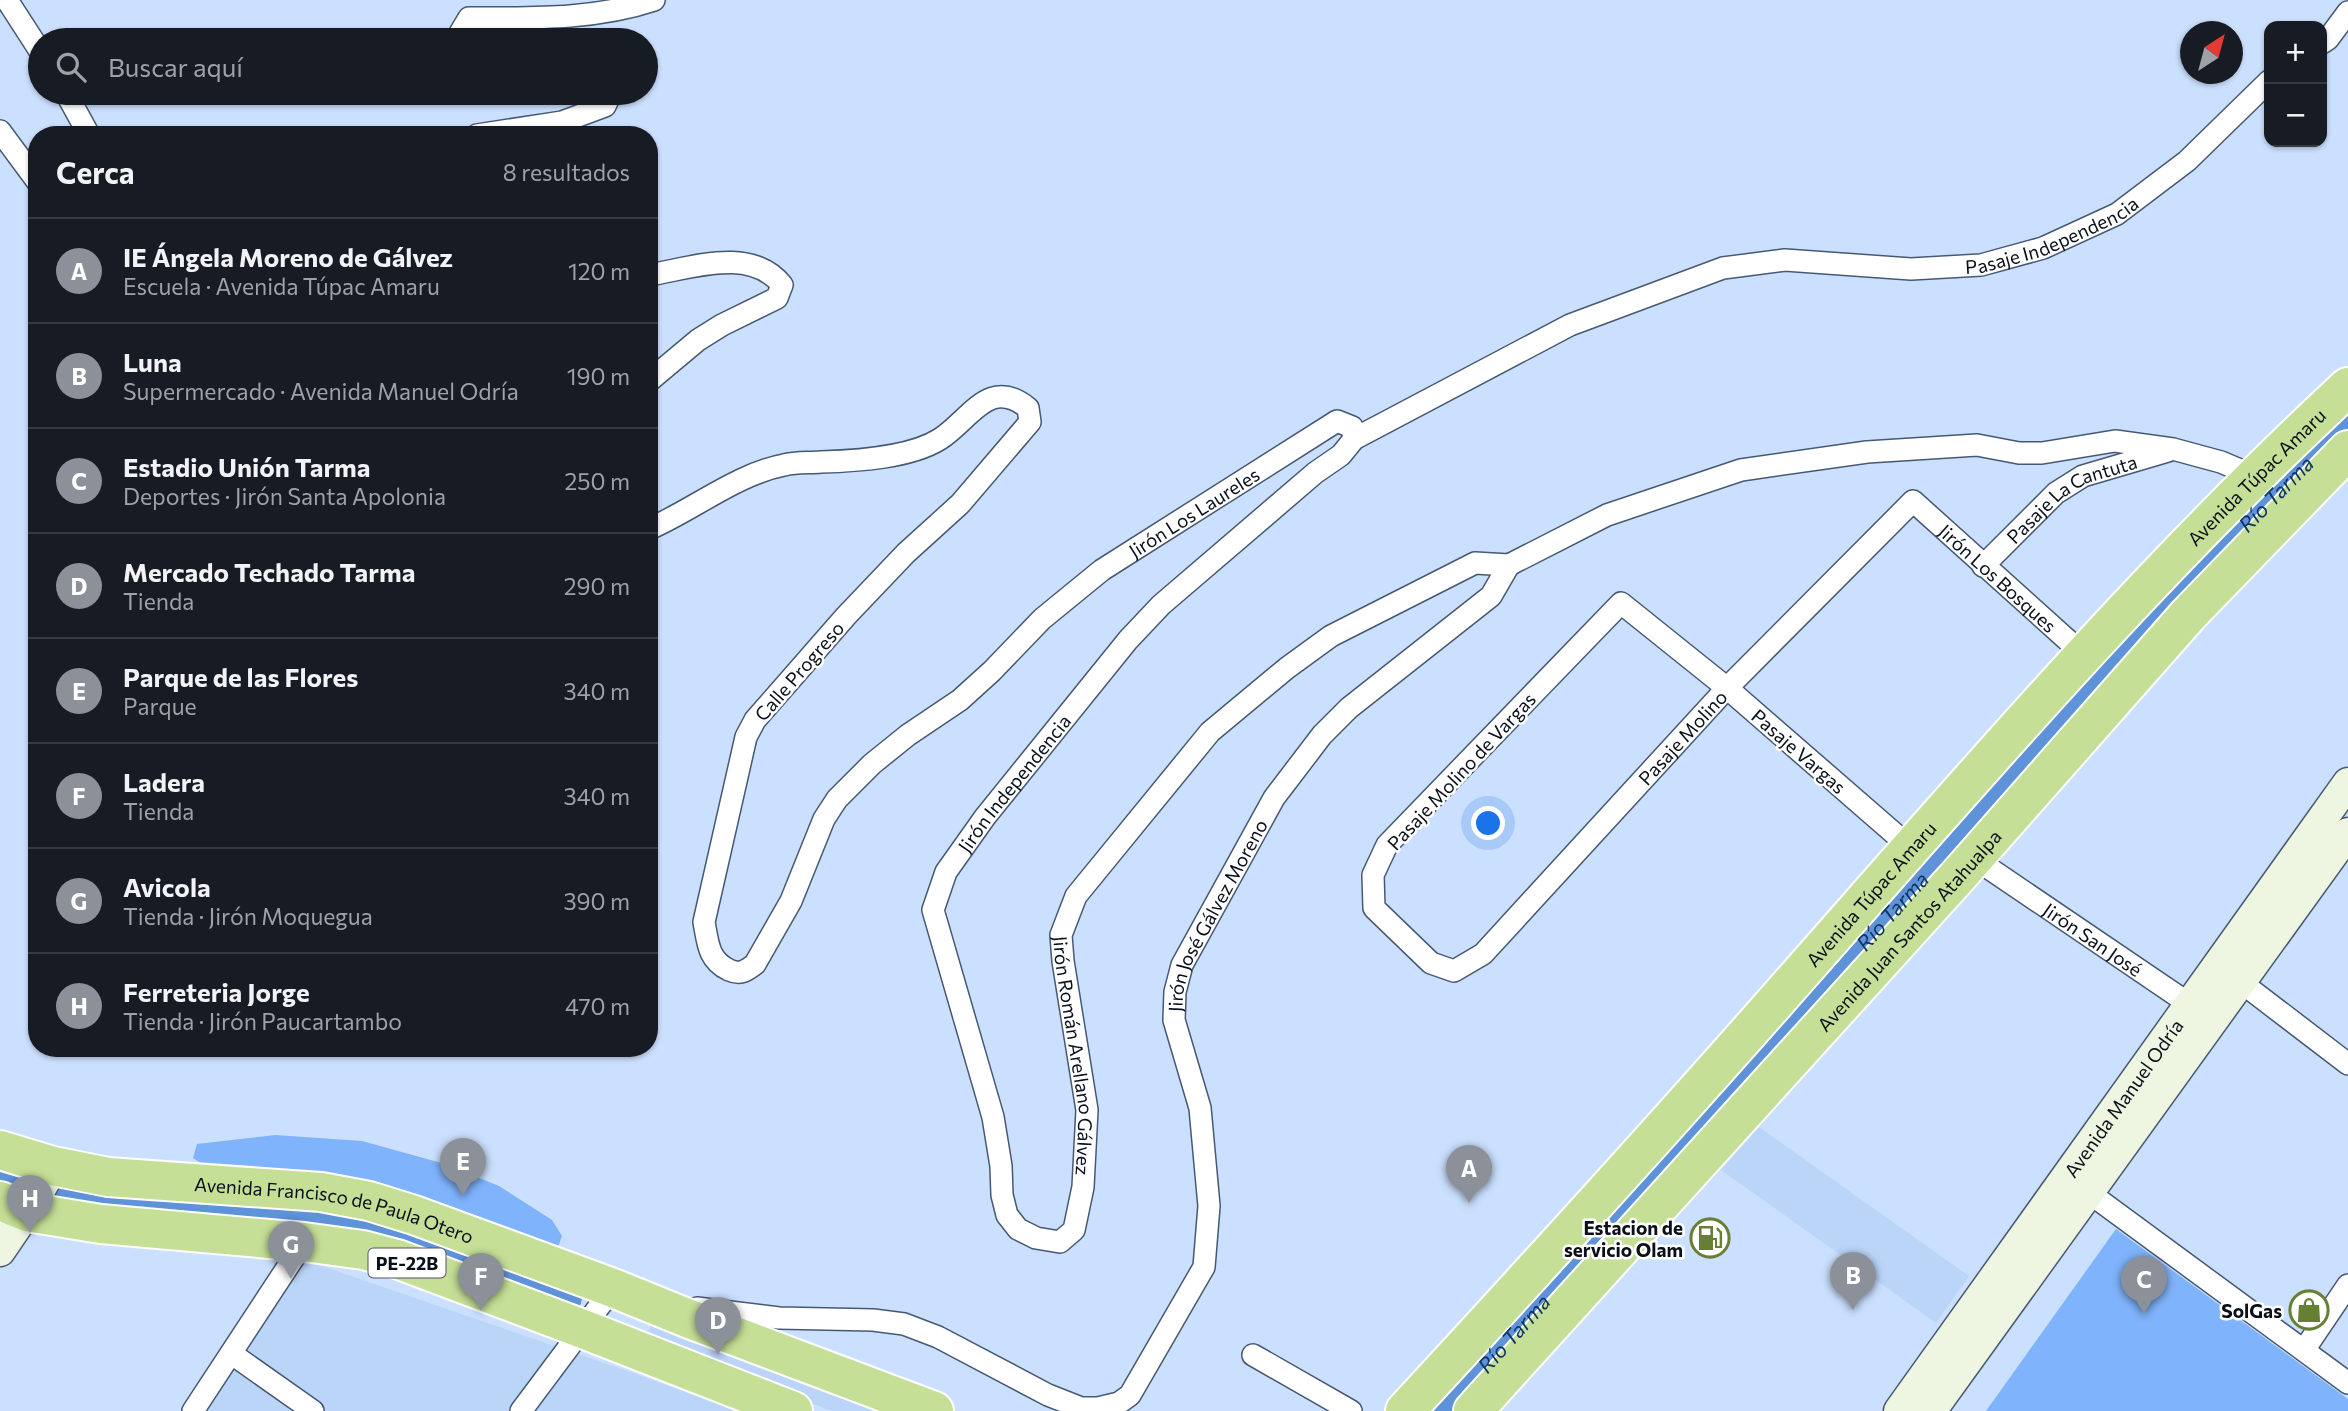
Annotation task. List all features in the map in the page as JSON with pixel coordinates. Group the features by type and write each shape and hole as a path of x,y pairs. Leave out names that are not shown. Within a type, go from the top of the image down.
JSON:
{"highway":[{"name":"Avenida Túpac Amaru","path":"1405,1411 1659,1134 2083,654 2254,476 2348,387"},
{"name":"Avenida Juan Santos Atahualpa","path":"1473,1411 1974,858 2189,614 2348,450"},
{"name":"Avenida Francisco de Paula Otero","path":"0,1150 33,1191 101,1224 304,1241 363,1250 397,1259 793,1411"},
{"name":"Avenida Francisco de Paula Otero","path":"33,1191 108,1177 321,1192 369,1200 613,1288 934,1411"}],"main road":[{"name":"Avenida Manuel Odría","path":"2230,974 2347,788"},
{"name":"Avenida Manuel Odría","path":"1931,1411 2013,1274 2201,1012 2348,833"},
{"name":"Avenida Manuel Odría","path":"1899,1411 2013,1274 2088,1192 2201,1012"},
{"path":"0,1251 33,1191"}],"street":[{"path":"7,0 28,32"},
{"path":"463,28 469,18 544,18 593,14 654,0"},
{"path":"2327,40 2348,12"},
{"name":"Pasaje Independencia","path":"1354,439 1570,326 1723,268 1785,260 1922,268 1981,265 2043,248 2117,214 2187,161 2266,84"},
{"path":"73,105 84,126"},
{"path":"536,126 562,122 605,105"},
{"path":"0,131 28,169"},
{"path":"658,274 743,262 760,267 775,276 782,285 777,298 698,340 658,373"},
{"name":"Calle Progreso","path":"658,524 756,473 785,464 846,461 909,452 940,439 983,401 1001,395 1018,399 1028,408 1030,422 960,504 906,553 802,666 755,720 746,737 704,922 708,947 718,965 736,973"},
{"name":"Jirón Los Laureles","path":"736,973 746,971 755,964 790,901 824,819 837,799 872,764 908,735 960,700 1042,619 1102,570 1329,425 1337,421 1352,426 1354,439"},
{"name":"Jirón Independencia","path":"1018,1229 1007,1215 1002,1195 1001,1166 993,1117 933,910 937,891 946,872 989,812 1129,640 1161,605 1315,473 1341,455 1354,439"},
{"name":"Jirón Román Arellano Gálvez","path":"1018,1229 1036,1238 1060,1242 1074,1230 1083,1187 1087,1110 1061,935 1076,896 1210,732 1287,668 1331,636 1475,563 1509,565 1607,515 1741,470 1867,452 1977,445 2019,453 2042,453 2115,441 2173,449 2221,462 2254,476"},
{"name":"Pasaje La Cantuta","path":"1983,566 2056,493 2082,476 2173,449"},
{"name":"Jirón Los Bosques","path":"1913,501 2083,654"},
{"name":"Pasaje Molino","path":"1454,971 1483,954 1727,688 1913,501"},
{"name":"Jirón José Gálvez Moreno","path":"652,1303 779,1318 873,1320 904,1324 938,1337 1048,1395 1081,1408 1098,1408 1119,1403 1130,1395 1203,1267 1209,1206 1200,1108 1174,1020 1175,992 1182,965 1274,798 1322,735 1349,708 1491,596 1509,565"},
{"name":"Pasaje Vargas","path":"1621,603 1727,688 1911,848"},
{"name":"Pasaje Molino de Vargas","path":"1454,971 1431,963 1374,908 1373,875 1382,855 1387,845 1621,603"},
{"name":"Jirón San José","path":"1974,858 2201,1012"},
{"path":"2230,974 2348,1064"},
{"path":"2088,1192 2348,1383"},
{"path":"193,1411 304,1241"},
{"path":"2304,1350 2348,1285"},
{"path":"521,1411 613,1288"},
{"path":"232,1354 313,1411"},
{"path":"1253,1355 1352,1411"}],"shaded area":[{"path":"1759,1127 1969,1276 1936,1323 1721,1170"},
{"path":"275,1135 362,1141 445,1164 499,1186 552,1220 562,1236 558,1247 544,1247 441,1206 363,1180 296,1170 225,1169 201,1163 193,1158 197,1144"},
{"path":"2116,1229 2348,1399 2348,1411 1986,1411"},
{"path":"290,1255 633,1373 737,1411 184,1411"},
{"path":"656,1319 899,1411 832,1411 726,1372 643,1338"}],"waterway":[{"name":"Río Tarma","path":"1443,1411 2168,602 2348,419"},
{"path":"0,1176 87,1197 325,1215 362,1222 563,1297"}],"place":[{"name":"Parque de las Flores","path":"463,1196"},
{"name":"IE Ángela Moreno de Gálvez","path":"1469,1203"},
{"name":"Ferreteria Jorge","path":"30,1233"},
{"name":"Estacion de servicio Olam","path":"1710,1238"},
{"name":"Avicola","path":"291,1279"},
{"name":"Luna","path":"1853,1310"},
{"name":"SolGas","path":"2309,1310"},
{"name":"Ladera","path":"481,1311"},
{"name":"Estadio Unión Tarma","path":"2144,1314"},
{"name":"Mercado Techado Tarma","path":"718,1355"}]}
